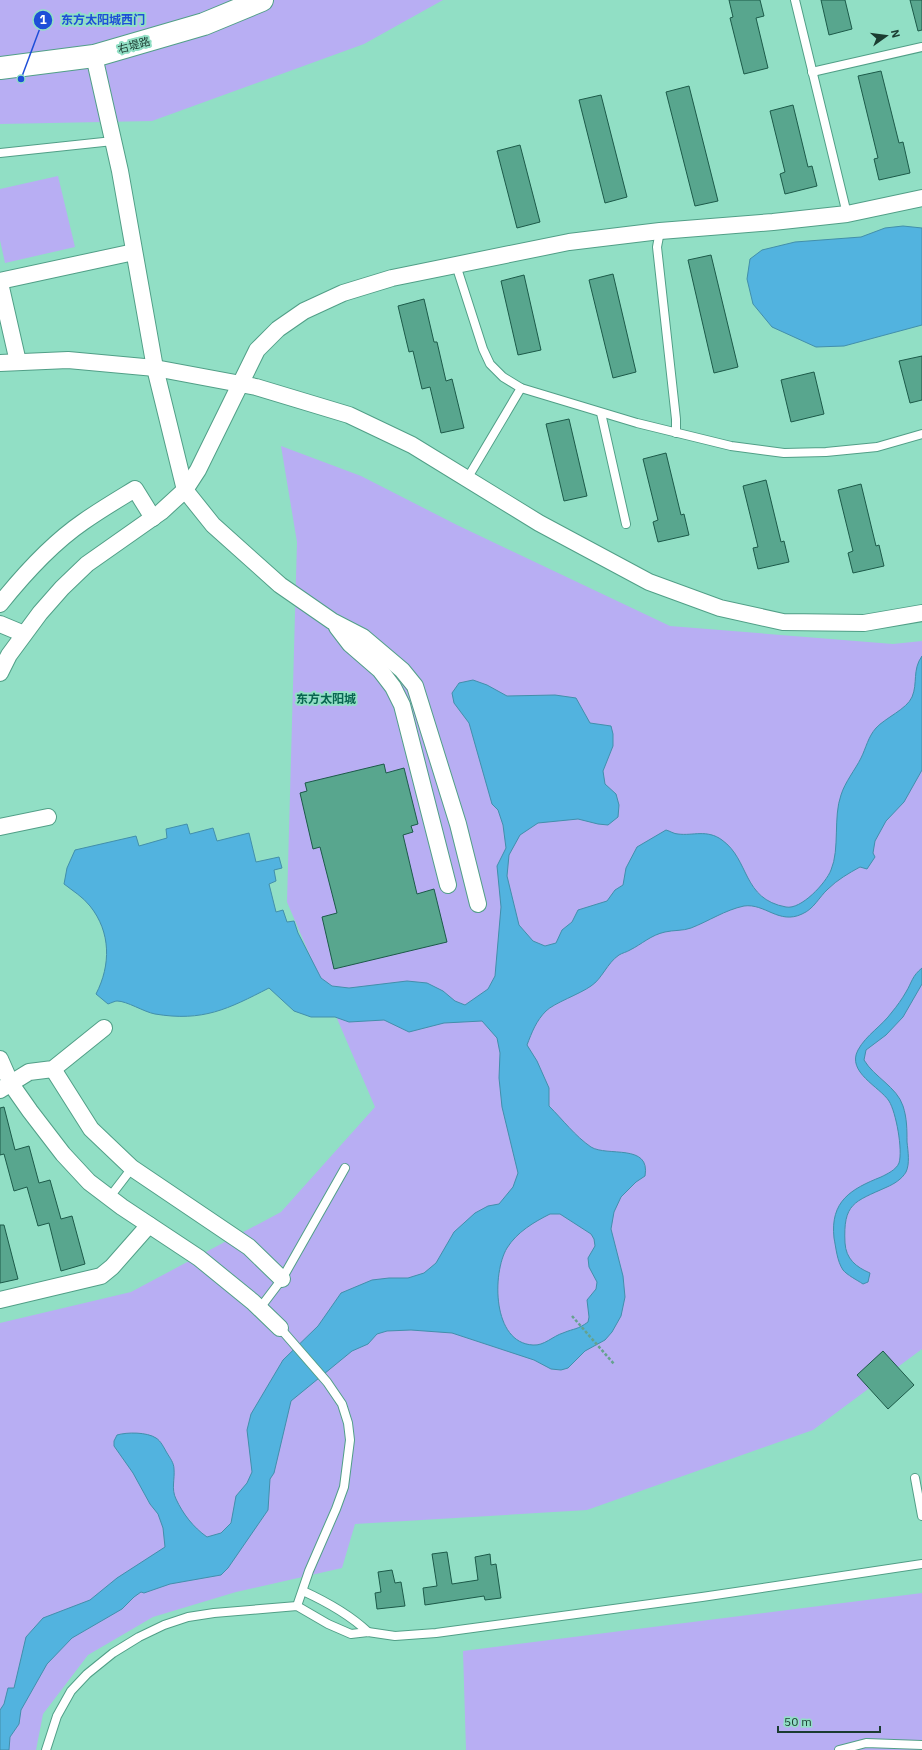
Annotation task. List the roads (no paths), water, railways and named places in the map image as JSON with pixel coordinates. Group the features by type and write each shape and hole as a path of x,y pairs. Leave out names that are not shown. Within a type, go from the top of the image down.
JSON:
{"main road":[{"name":"右堤路","path":"0,68 94,56 204,24 262,0"}],"street":[{"path":"94,56 120,171 156,368 185,490 213,525 268,575 332,621 363,637 402,670 415,686 455,816 478,904"},
{"path":"0,673 5,654 24,634 62,588 87,564 152,518 185,490 198,470 257,350 278,329 304,311 343,293 392,278 569,242 660,231 773,222 846,214 922,198"},
{"path":"18,362 0,282 134,252"},
{"path":"0,363 68,360 156,368 256,387 348,415 412,445 539,523 649,582 720,608 782,622 864,623 922,613"},
{"path":"0,604 26,572 82,522 135,489 152,518"},
{"path":"332,621 350,644 380,670 393,687 402,705 448,885"},
{"path":"0,624 24,634"},
{"path":"0,827 48,817"},
{"path":"6,1087 28,1072 53,1070 104,1028"},
{"path":"0,1059 6,1087 89,1182 109,1198 199,1258 260,1308 280,1328"},
{"path":"53,1070 91,1129 132,1168 249,1247 282,1279"},
{"path":"0,1300 101,1276 112,1267 149,1225"}],"lane":[{"path":"794,0 846,214"},
{"path":"812,72 922,47"},
{"path":"0,153 114,141"},
{"path":"660,231 658,247 676,419 676,432"},
{"path":"456,265 483,349 490,364 503,377 521,388 601,412 731,446 784,453 826,452 877,447 922,434"},
{"path":"467,479 521,388"},
{"path":"601,412 626,524"},
{"path":"109,1198 132,1168"},
{"path":"260,1308 282,1279 345,1168"},
{"path":"280,1328 327,1382 342,1404 348,1422 350,1440 344,1487 298,1606"},
{"path":"915,1478 922,1516"},
{"path":"46,1750 57,1716 71,1691 87,1674 113,1653 139,1637 164,1625 188,1617 214,1613 298,1606 328,1624 351,1634 368,1632 395,1636 436,1633 702,1597 922,1564"},
{"path":"303,1591 353,1618 368,1632"},
{"path":"839,1750 866,1743 922,1745"}],"water":[{"path":"903,226 922,228 922,325 844,346 816,347 772,327 753,304 747,279 750,259 762,250 795,242 861,237 885,228"},
{"path":"922,656 922,770 904,802 886,821 875,841 873,853 875,857 867,869 860,867 843,877 828,889 810,909 794,917 779,916 752,906 744,906 685,930 665,932 655,935 615,958 591,986 546,1011 533,1031 527,1045 537,1061 549,1088 549,1106 574,1133 591,1147 598,1150 635,1155 641,1159 645,1166 645,1176 636,1182 621,1197 614,1212 611,1229 623,1276 625,1297 621,1316 612,1332 605,1340 585,1351 568,1368 561,1370 551,1369 534,1360 452,1333 411,1330 387,1331 377,1334 368,1344 352,1351 291,1401 274,1473 270,1479 268,1510 228,1568 221,1575 170,1584 144,1593 141,1592 122,1609 72,1638 47,1664 21,1710 19,1724 10,1737 9,1750 0,1750 0,1710 4,1704 8,1688 14,1688 26,1637 43,1618 90,1600 117,1578 165,1547 163,1528 158,1514 150,1504 133,1473 114,1446 114,1441 117,1435 126,1433 142,1434 158,1439 172,1461 174,1473 173,1488 179,1505 185,1515 197,1529 207,1537 221,1533 231,1523 236,1496 247,1483 252,1472 247,1430 251,1414 283,1360 318,1326 341,1293 372,1280 408,1278 424,1273 436,1263 454,1232 475,1213 488,1206 499,1204 513,1187 518,1173 502,1107 499,1078 500,1053 497,1038 482,1021 444,1023 409,1032 384,1020 349,1022 335,1017 311,1017 294,1011 269,988 228,1008 201,1015 172,1016 155,1014 121,1001 108,1004 96,994 101,983 106,960 105,938 102,927 90,906 78,894 64,884 67,868 75,850 136,836 139,846 167,838 166,829 187,824 190,834 213,828 217,841 249,833 256,862 279,857 282,868 274,870 276,881 269,884 276,912 283,910 287,922 294,921 298,933 321,978 332,986 349,988 407,981 427,983 443,991 455,1001 465,1005 488,989 495,976 501,907 497,866 506,848 503,825 498,810 492,804 469,723 454,703 452,693 459,683 473,680 487,685 507,696 555,695 576,698 590,723 611,726 613,746 603,771 605,784 616,794 619,805 618,817 608,825 578,819 538,823 520,835 509,855 507,876 519,925 533,941 545,946 556,943 562,930 572,922 578,910 607,901 615,890 623,885 626,868 637,847 666,830 676,834 711,835 722,840 731,848 738,858 754,888 761,896 772,903 792,907 806,900 824,882 834,862 837,813 845,785 861,758 873,731 880,724 906,706 912,697 919,661","holes":["550,1214 560,1214 591,1234 594,1239 595,1246 588,1258 589,1267 597,1282 596,1289 587,1300 589,1317 588,1322 578,1328 559,1334 541,1344 533,1345 519,1341 510,1333 503,1320 499,1305 499,1273 502,1259 507,1248 516,1237 526,1228 544,1217"]},
{"path":"922,968 922,984 903,1017 886,1035 866,1050 864,1060 873,1072 896,1093 903,1106 907,1128 908,1165 906,1172 900,1179 859,1201 853,1206 846,1219 845,1243 847,1254 856,1265 870,1273 868,1282 863,1284 845,1272 839,1263 834,1238 835,1215 839,1206 852,1192 860,1186 889,1173 896,1168 899,1163 900,1149 898,1131 892,1106 885,1096 860,1072 856,1058 861,1045 894,1010 914,976"}],"place":[{"name":"东方太阳城西门","path":"21,79"}],"district":[{"name":"东方太阳城","path":"326,698"}]}
